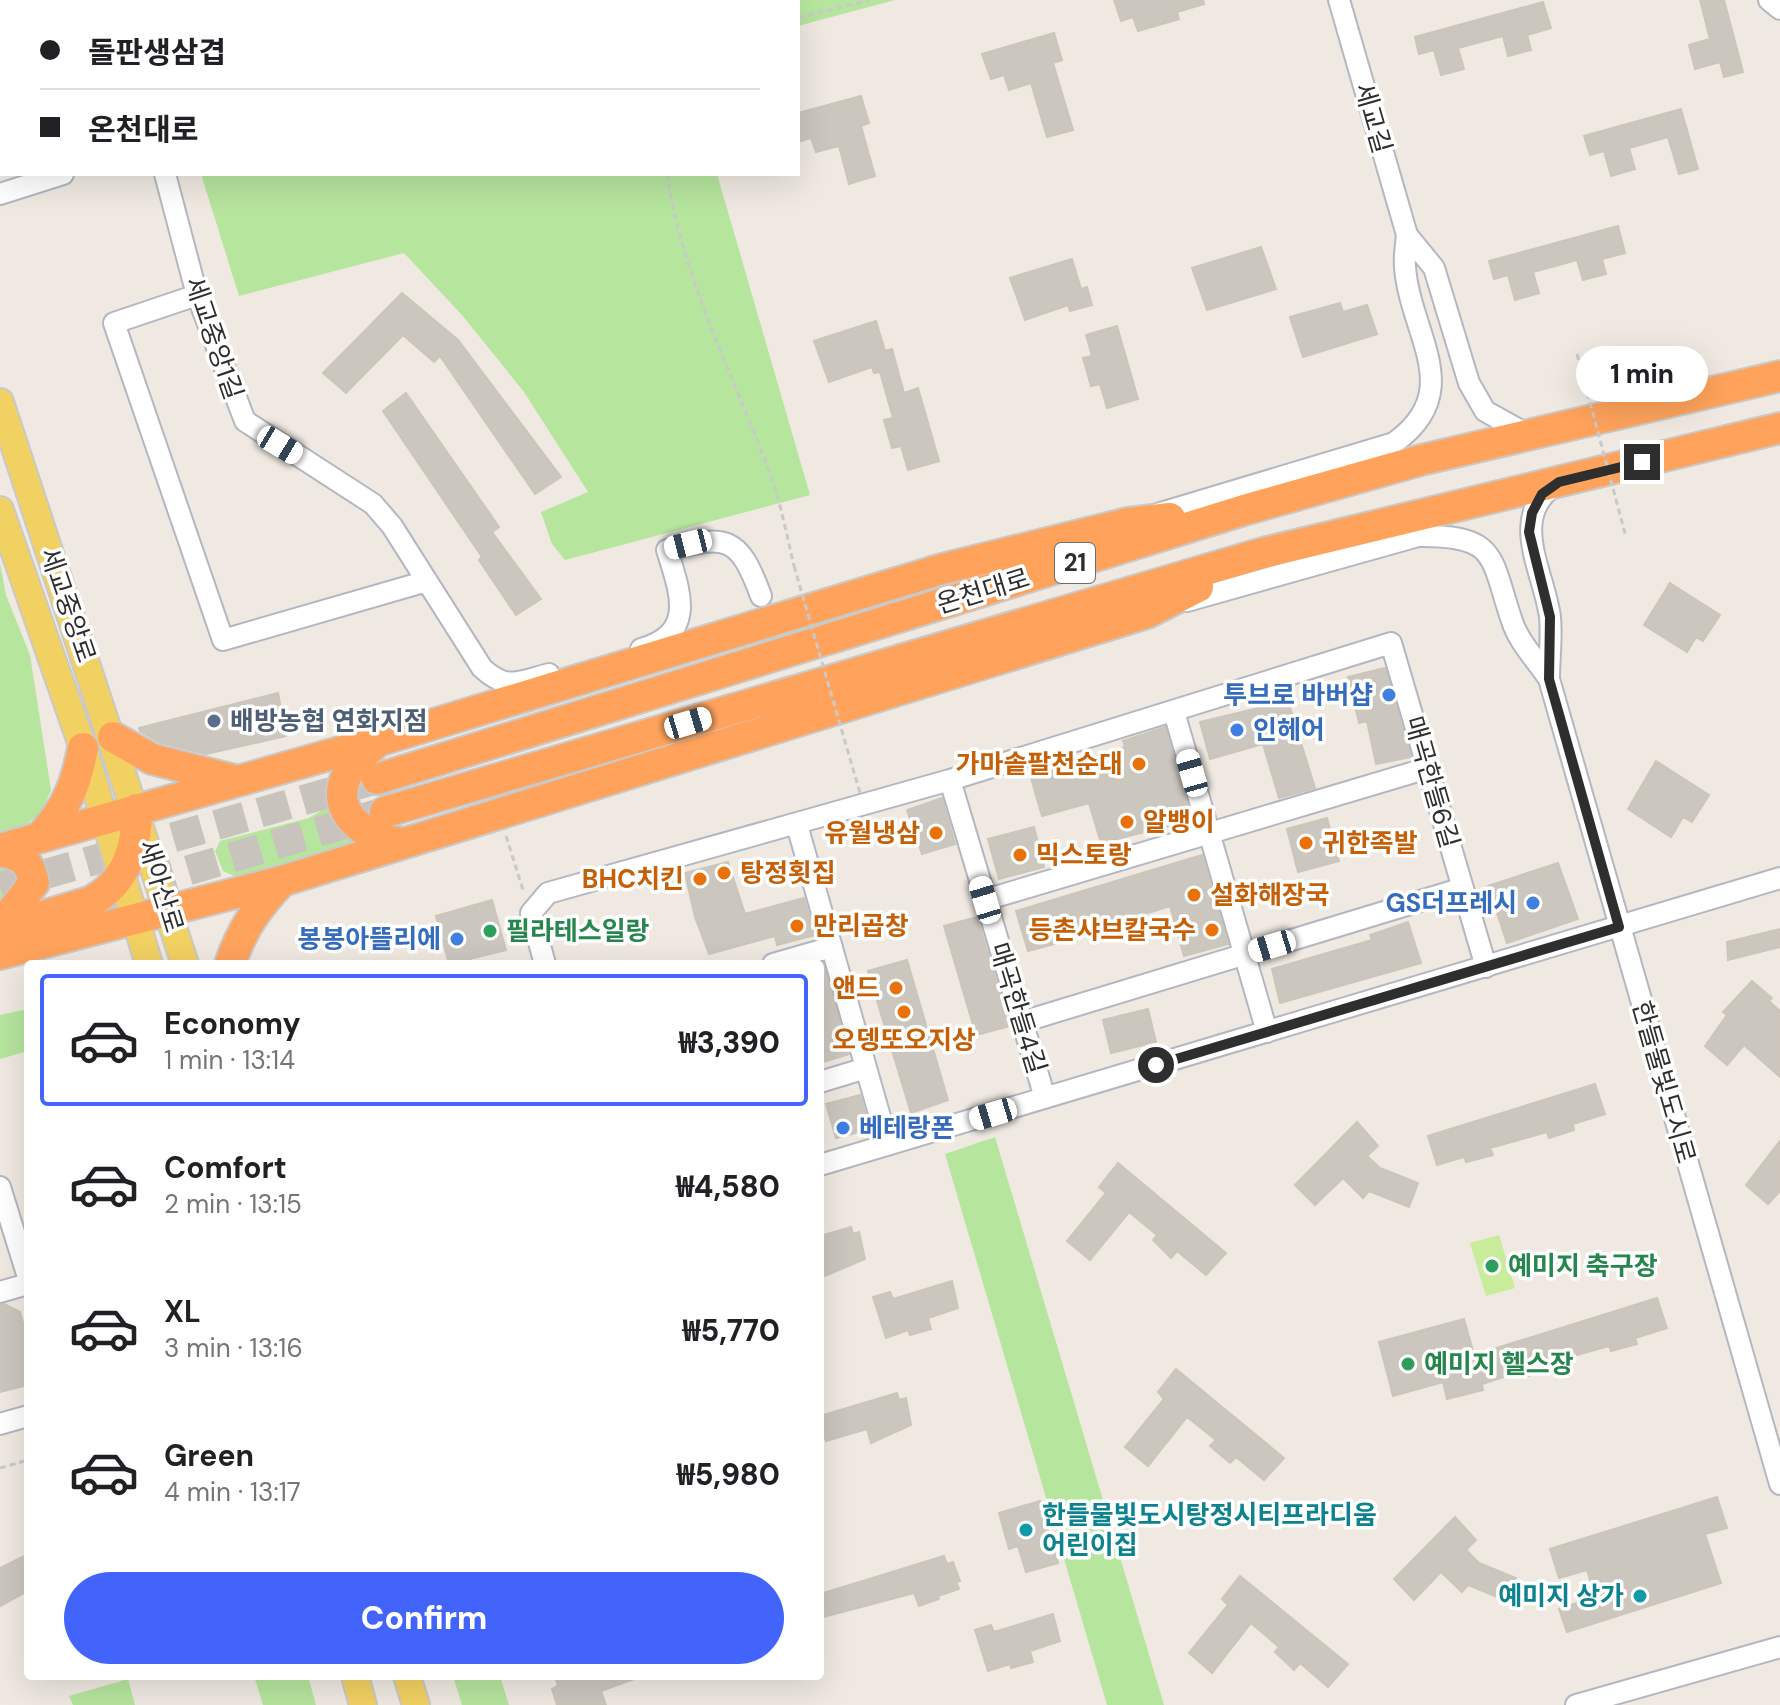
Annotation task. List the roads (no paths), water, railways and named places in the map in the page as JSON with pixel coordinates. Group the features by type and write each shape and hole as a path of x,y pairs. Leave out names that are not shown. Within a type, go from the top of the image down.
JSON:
{"highway":[{"name":"온천대로","path":"377,779 1244,510 1421,460 1780,376"},
{"name":"온천대로","path":"385,812 1263,553 1780,428"},
{"path":"0,850 42,835 378,741 942,569 1128,523 1244,510"},
{"path":"0,954 282,881 1147,613 1263,553"},
{"path":"113,737 152,759 236,781"},
{"path":"378,741 354,763 345,778 345,800 352,820 361,831 388,842 406,843"},
{"path":"42,835 66,808 77,785 83,748"},
{"path":"0,927 92,901 122,876 137,833 137,809"},
{"path":"0,850 22,856 30,865 34,883 0,927"},
{"path":"231,960 240,933 255,909 282,881"},
{"path":"0,975 24,969"}],"main road":[{"name":"세교중앙로","path":"0,402 137,809"},
{"name":"세교중앙로","path":"0,510 83,748 103,818"},
{"name":"새아산로","path":"137,809 184,960"},
{"name":"새아산로","path":"103,818 148,960"},
{"path":"356,1680 363,1705"},
{"path":"408,1680 416,1705"}],"street":[{"name":"세교길","path":"1339,0 1407,235"},
{"path":"1769,0 1780,9"},
{"path":"0,194 57,176"},
{"name":"세교중앙1길","path":"166,176 197,295 245,421 373,504 482,668 497,682 512,684 657,644 674,630 681,610 667,550 710,539 728,545 748,560 761,596"},
{"path":"1407,235 1434,268 1469,383 1485,411 1530,436"},
{"path":"1128,523 1394,443 1416,428 1430,404 1432,374 1405,267 1407,235"},
{"path":"197,295 114,323 223,640 427,581"},
{"path":"1549,679 1550,617 1529,532 1532,513 1542,494 1559,482"},
{"path":"1147,613 1418,536 1451,535 1479,546 1497,566 1512,624 1549,679"},
{"path":"761,596 779,613 792,616"},
{"path":"750,628 756,620 761,596"},
{"name":"매곡한들6길","path":"1174,712 1391,643 1486,967"},
{"name":"한들물빛도시로","path":"1549,679 1780,1484"},
{"path":"544,960 531,913 548,893 797,825 1174,712 1267,1032"},
{"path":"985,900 1428,768"},
{"name":"매곡한들4길","path":"950,780 1045,1098"},
{"path":"797,825 888,1145"},
{"path":"824,1164 1780,878"},
{"path":"1022,1022 1463,888"},
{"path":"787,960 832,947"},
{"path":"824,1081 866,1068"},
{"path":"0,1187 24,1264"},
{"path":"0,1292 24,1285"},
{"path":"0,1424 24,1417"},
{"path":"1576,1705 1780,1647"}],"tunnel":[{"path":"0,887 377,779"},
{"path":"102,896 378,814"}],"place":[{"name":"투브로 바버샵","path":"1389,695"},
{"name":"배방농협 연화지점","path":"214,721"},
{"name":"인헤어","path":"1237,730"},
{"name":"가마솥팔천순대","path":"1139,764"},
{"name":"알뱅이","path":"1127,822"},
{"name":"유월냉삼","path":"936,833"},
{"name":"귀한족발","path":"1306,843"},
{"name":"믹스토랑","path":"1020,855"},
{"name":"탕정횟집","path":"724,873"},
{"name":"BHC치킨","path":"700,879"},
{"name":"설화해장국","path":"1194,895"},
{"name":"GS더프레시","path":"1533,903"},
{"name":"만리곱창","path":"797,926"},
{"name":"등촌샤브칼국수","path":"1212,930"},
{"name":"필라테스일랑","path":"490,931"},
{"name":"봉봉아뜰리에","path":"457,939"},
{"name":"앤드","path":"896,988"},
{"name":"오뎅또오지상","path":"904,1012"},
{"name":"베테랑폰","path":"843,1128"},
{"name":"예미지 축구장","path":"1492,1266"},
{"name":"예미지 헬스장","path":"1408,1364"},
{"name":"한들물빛도시탕정시티프라디움 어린이집","path":"1026,1530"},
{"name":"예미지 상가","path":"1640,1596"}]}
